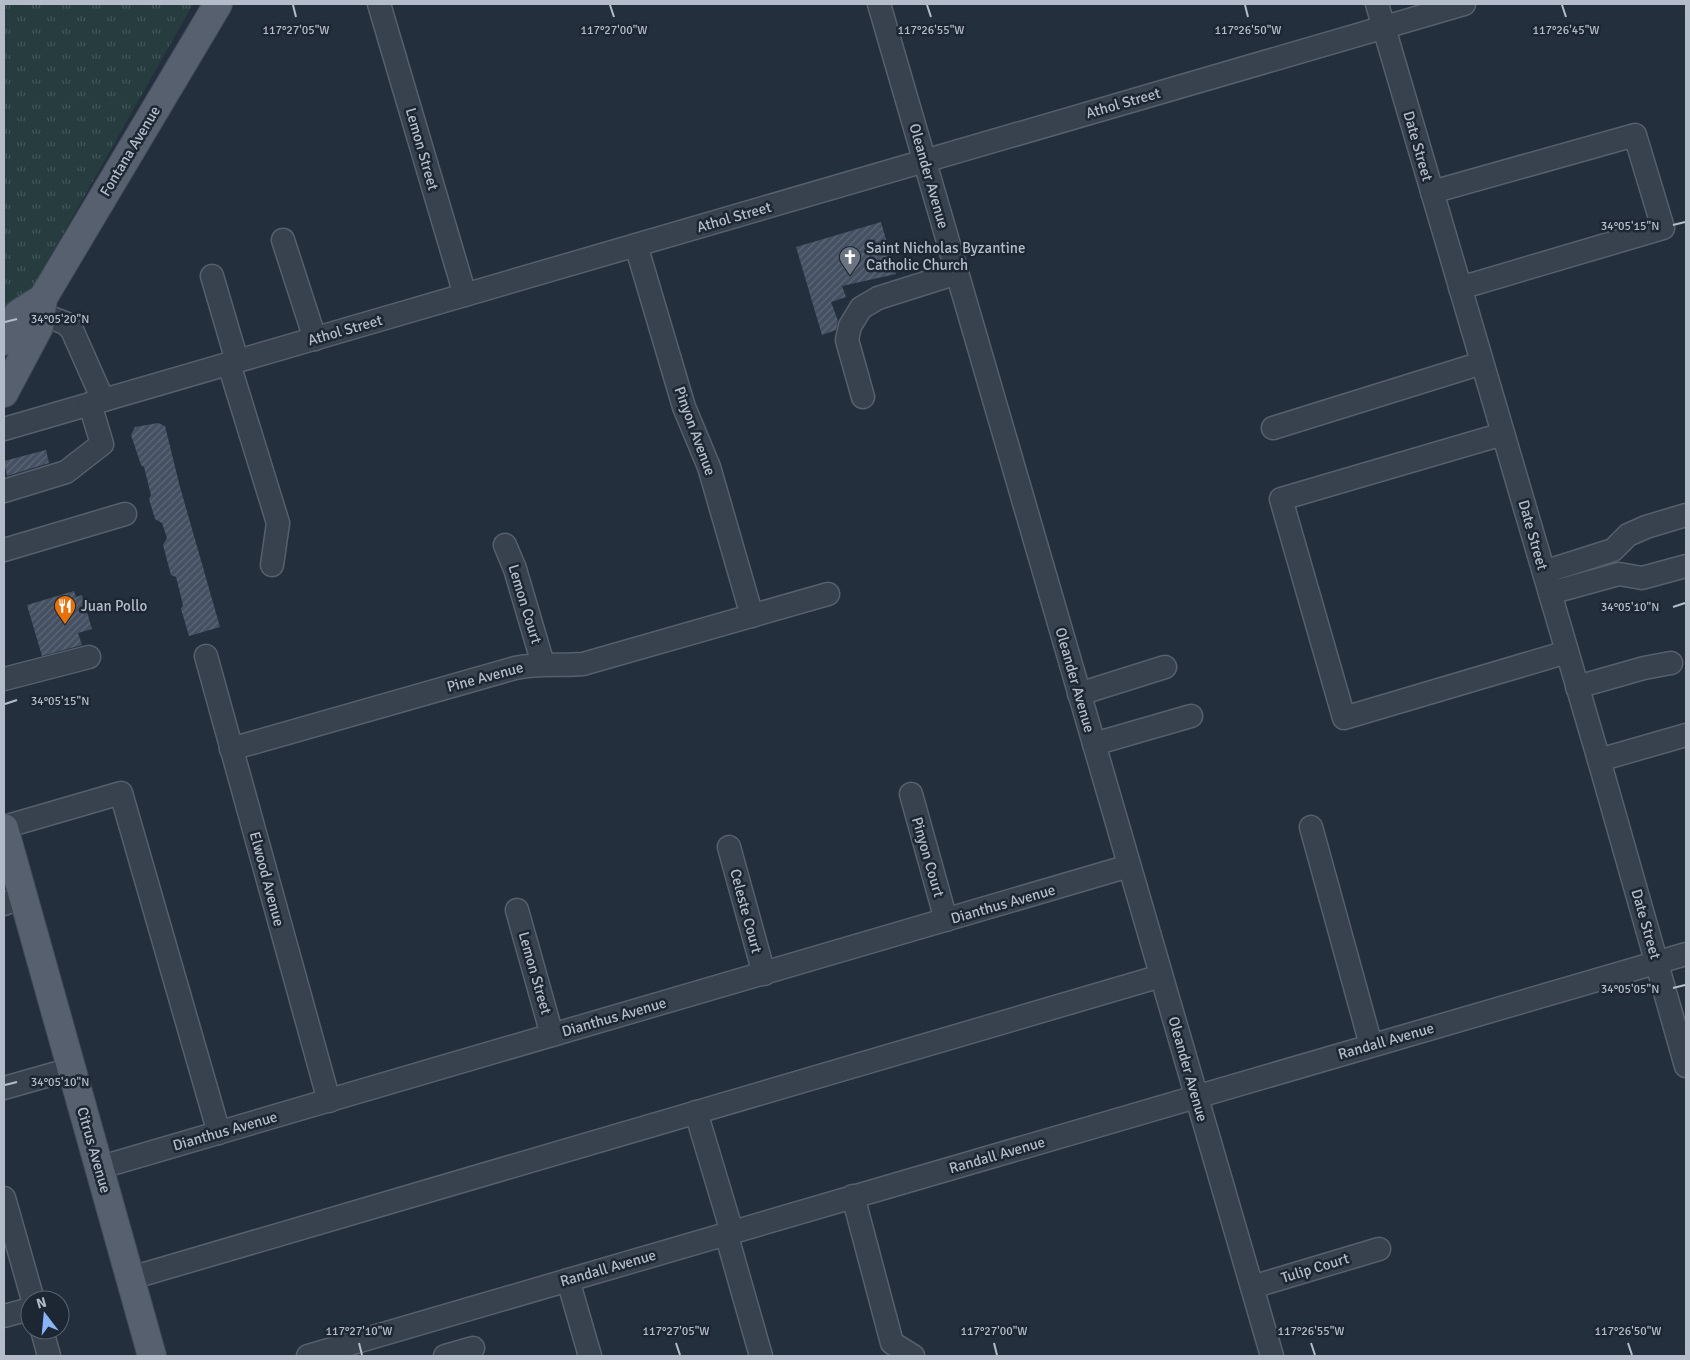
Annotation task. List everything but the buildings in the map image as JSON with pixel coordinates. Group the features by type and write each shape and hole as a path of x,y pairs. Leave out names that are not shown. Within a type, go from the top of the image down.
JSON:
{"main road":[{"name":"Fontana Avenue","path":"4,393 39,327 42,306 218,4"},
{"name":"Fontana Avenue","path":"5,334 18,314 42,306"},
{"name":"Citrus Avenue","path":"4,828 12,889 71,1070 152,1356"}],"street":[{"name":"Lemon Street","path":"379,4 465,295"},
{"name":"Oleander Avenue","path":"879,4 1272,1356"},
{"name":"Date Street","path":"1377,4 1599,760 1686,1066"},
{"name":"Athol Street","path":"4,429 1464,4"},
{"path":"1432,192 1635,135 1663,228 1460,288"},
{"path":"284,240 315,339"},
{"name":"Pinyon Avenue","path":"636,245 684,407 709,467 752,616"},
{"path":"863,397 847,340 850,326 861,308 878,298 957,273"},
{"path":"212,276 233,363 278,523 272,565"},
{"path":"4,491 66,472 102,444 96,402 72,330 42,306"},
{"path":"1274,428 1482,363"},
{"path":"1503,434 1281,498 1344,718 1567,652"},
{"path":"4,550 125,514"},
{"path":"1547,583 1613,550 1628,535 1646,527 1686,515"},
{"name":"Lemon Court","path":"505,545 515,569 543,664"},
{"path":"1547,583 1619,574 1642,578 1686,566"},
{"name":"Pine Avenue","path":"231,750 515,668 543,664 583,664 828,594"},
{"name":"Elwood Avenue","path":"206,656 329,1101"},
{"path":"4,679 89,657"},
{"path":"1577,686 1644,668 1671,663"},
{"path":"1079,694 1165,667"},
{"path":"1094,744 1191,716"},
{"path":"1599,760 1686,735"},
{"path":"4,828 121,794 219,1133"},
{"name":"Pinyon Court","path":"911,794 946,920"},
{"path":"1311,828 1371,1045"},
{"name":"Celeste Court","path":"729,847 764,974"},
{"name":"Dianthus Avenue","path":"98,1168 1129,866"},
{"name":"Lemon Street","path":"517,910 552,1035"},
{"name":"Randall Avenue","path":"308,1356 379,1346 568,1280 1686,954"},
{"path":"131,1278 1161,976"},
{"path":"4,1088 71,1070"},
{"path":"696,1112 761,1356"},
{"path":"853,1196 892,1343 913,1356"},
{"path":"4,1198 30,1290"},
{"name":"Tulip Court","path":"1252,1287 1379,1249"},
{"path":"568,1280 590,1356"},
{"path":"4,1316 20,1312"},
{"path":"45,1340 50,1356"},
{"path":"444,1356 474,1348"}],"green space":[{"path":"4,4 193,4 24,303 4,316"}],"place":[{"name":"Saint Nicholas Byzantine Catholic Church","path":"850,276"},
{"name":"Juan Pollo","path":"65,625"}]}
